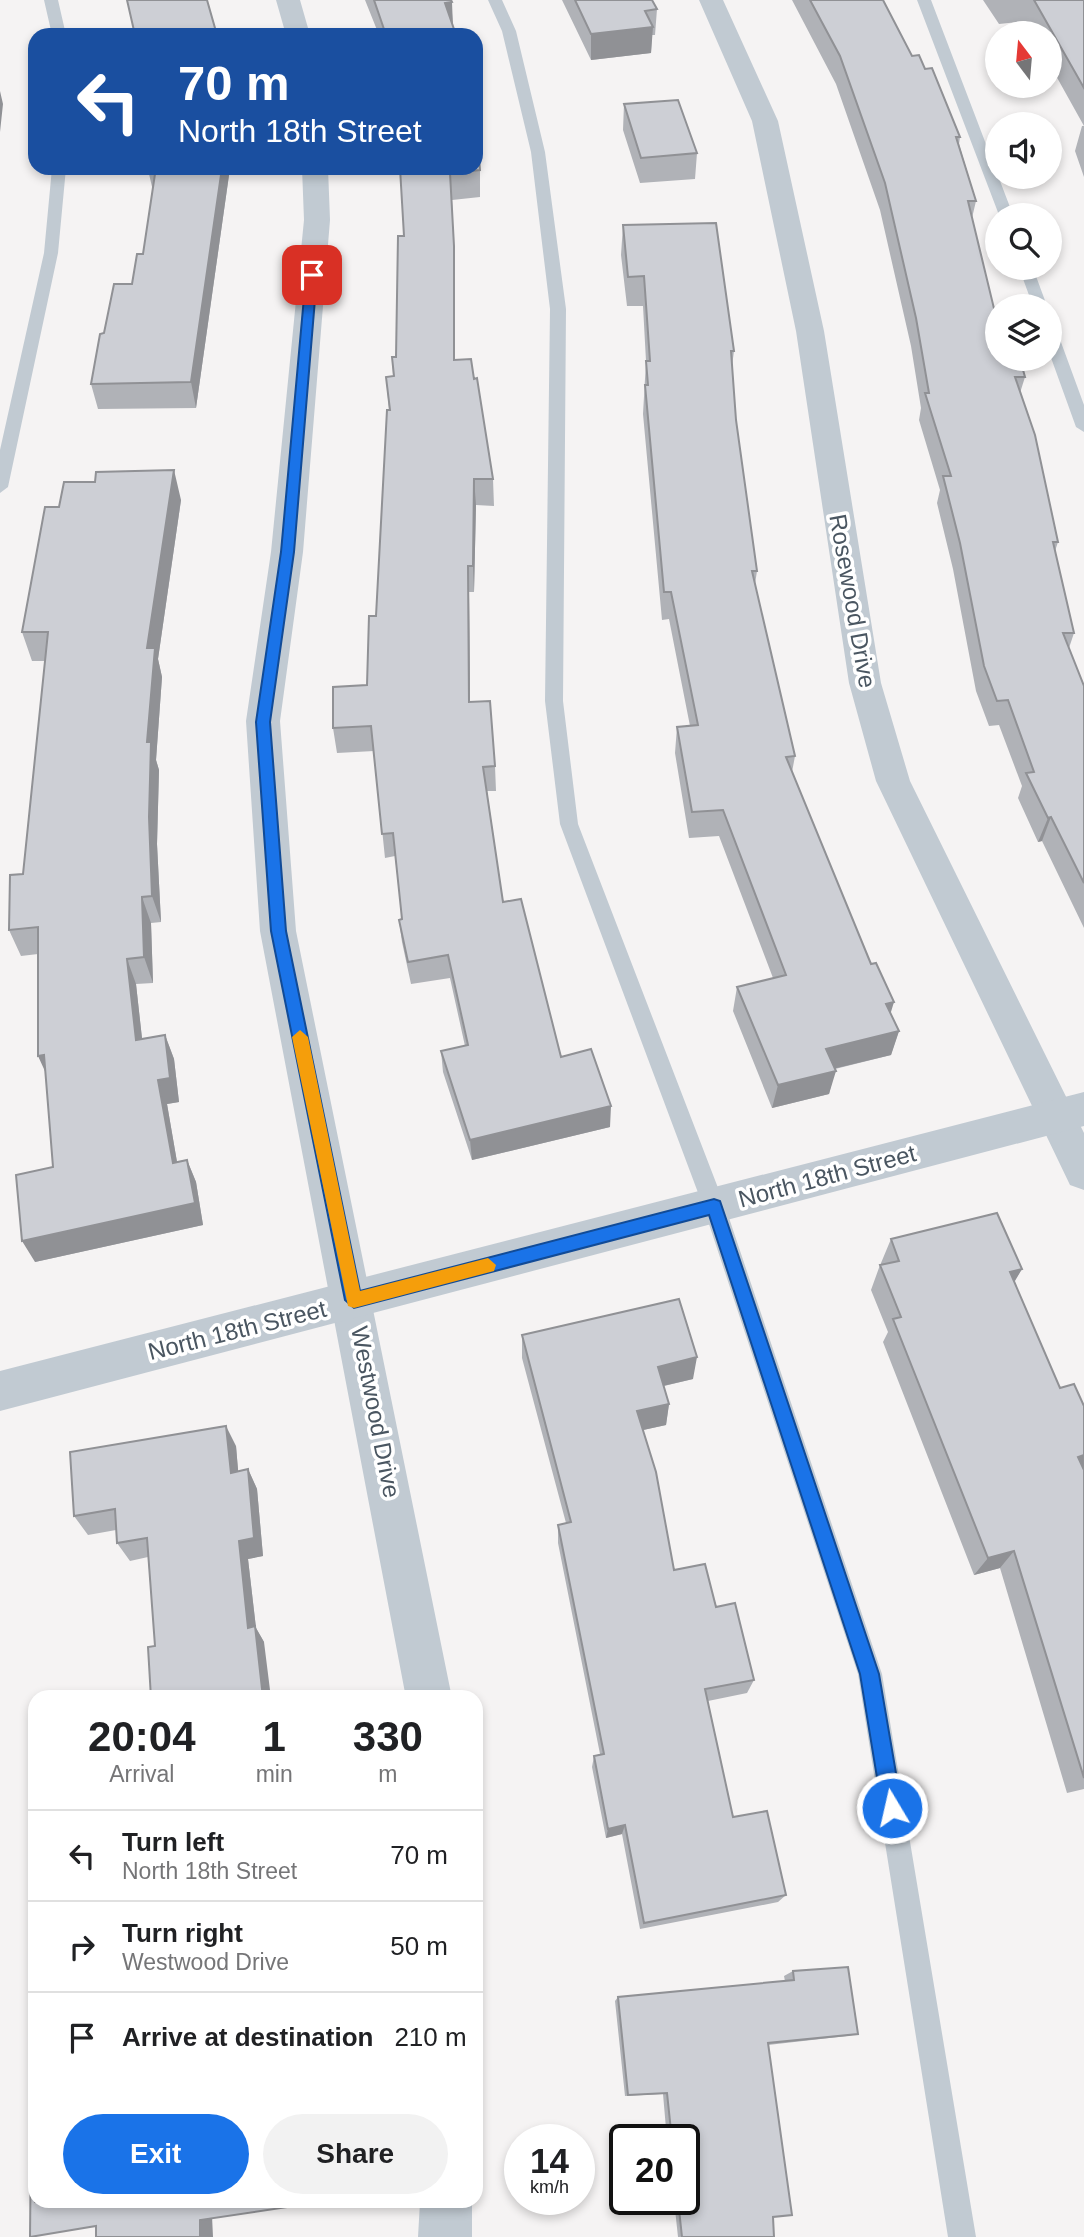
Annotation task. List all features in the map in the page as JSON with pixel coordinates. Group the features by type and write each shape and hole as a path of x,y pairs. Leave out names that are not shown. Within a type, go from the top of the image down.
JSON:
{"street":[{"path":"288,0 296,28"},
{"name":"Rosewood Drive","path":"711,0 765,121 810,331 865,683 893,781 1070,1112 1084,1173"},
{"name":"Westwood Drive","path":"315,175 317,220 287,552 263,722 278,931 354,1300 428,1690"},
{"name":"North 18th Street","path":"0,1391 1070,1112"},
{"path":"445,2237 446,2208"}],"lane":[{"path":"51,0 57,28"},
{"path":"495,0 509,31 538,152 558,309 554,701 569,824 714,1206 870,1674 962,2237"},
{"path":"924,0 1001,203"},
{"path":"0,487 51,253 58,175"},
{"path":"1062,367 1084,427"}],"building":[{"path":"127,0 207,0 215,28 133,28"},
{"path":"374,0 452,2 445,3 454,28 384,28"},
{"path":"575,0 652,0 657,9 645,11 653,27 591,34"},
{"path":"810,0 883,0 912,56 919,55 925,69 932,68 960,137 956,137 976,201 968,201 990,294 985,294 985,371 1023,371 1025,377 1015,377 1035,435 1058,542 1053,542 1074,633 1063,633 1084,686 1084,883 1026,773 1034,772 1008,700 997,701 984,666 960,543 943,476 951,476 925,393 929,393 916,318 885,183 840,56"},
{"path":"1034,0 1084,0 1084,88 1062,49 1062,21 1046,21"},
{"path":"678,100 697,153 641,158 624,104"},
{"path":"155,175 221,175 191,382 91,384 100,334 104,333 114,284 132,284 137,254 143,254"},
{"path":"400,175 450,175 454,246 454,360 471,359 474,379 477,378 493,479 474,479 473,566 468,566 469,702 490,701 495,766 483,767 503,902 521,899 561,1057 591,1049 611,1106 470,1140 441,1051 468,1045 448,955 408,962 399,920 402,919 393,833 382,834 371,726 333,728 333,687 367,685 369,616 376,616 387,410 390,410 386,377 394,376 392,357 396,357 398,236 404,236"},
{"path":"716,223 734,351 731,351 736,420 757,571 752,571 795,756 786,757 871,964 876,963 894,1002 886,1004 899,1031 826,1049 836,1071 778,1085 737,987 786,975 723,810 692,812 677,727 698,725 671,592 664,592 645,385 648,385 646,361 650,361 644,276 628,277 623,225"},
{"path":"174,470 147,648 155,648 147,742 151,742 149,817 152,896 142,897 144,957 127,959 136,1040 165,1035 170,1078 158,1080 173,1163 187,1160 195,1203 22,1241 16,1175 53,1167 44,1055 38,1056 38,927 9,930 10,875 23,874 48,632 22,632 45,507 59,507 64,482 95,482 96,472"},
{"path":"997,1213 1022,1269 1010,1272 1060,1388 1074,1384 1084,1406 1084,1455 1078,1457 1084,1470 1084,1778 1014,1551 988,1558 893,1319 901,1317 880,1265 899,1261 891,1239"},
{"path":"679,1299 697,1357 658,1367 669,1404 637,1411 656,1472 674,1570 705,1564 716,1607 735,1603 754,1680 705,1689 733,1817 767,1811 786,1895 644,1923 625,1825 608,1829 594,1756 604,1754 558,1525 571,1522 522,1335"},
{"path":"226,1426 231,1473 248,1469 254,1538 239,1541 248,1628 255,1626 262,1690 151,1690 148,1647 155,1646 147,1538 117,1543 115,1509 74,1516 70,1452"},
{"path":"848,1967 858,2034 768,2043 792,2215 773,2217 774,2237 682,2237 680,2215 700,2215 700,2124 670,2124 667,2093 628,2095 618,1997 794,1980 793,1971"},
{"path":"30,2208 281,2208 200,2220 200,2237 96,2237 96,2226 30,2237"}],"slow traffic":[{"path":"300,1037 354,1300 488,1265"}],"route":[{"path":"312,275 287,552 263,722 278,931 354,1300 714,1206 870,1674 892,1808"}]}
